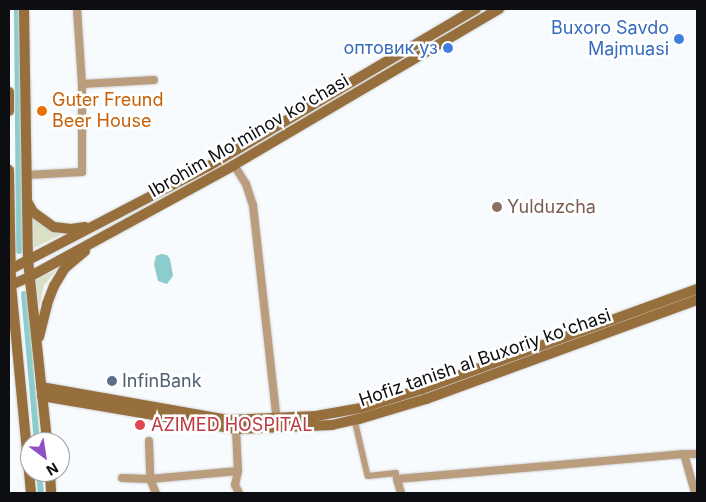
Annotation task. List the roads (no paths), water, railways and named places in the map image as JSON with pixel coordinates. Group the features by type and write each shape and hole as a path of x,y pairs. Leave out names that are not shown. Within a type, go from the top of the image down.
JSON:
{"main road":[{"path":"24,9 28,260 46,432"},
{"name":"Ibrohim Mo'minov ko'chasi","path":"9,270 209,166 476,9"},
{"name":"Ibrohim Mo'minov ko'chasi","path":"10,285 29,277 234,166 499,9"},
{"path":"9,92 9,111"},
{"path":"209,166 214,176"},
{"path":"9,170 9,270 12,320 31,493"},
{"path":"27,201 33,212 54,227 71,229 94,226"},
{"path":"38,345 47,304 54,286 66,268 97,240"},
{"name":"Hofiz tanish al Buxoriy ko'chasi","path":"231,425 276,417 316,416 367,406 422,389 697,289"},
{"name":"Hofiz tanish al Buxoriy ko'chasi","path":"231,425 278,428 332,425 355,420 426,399 697,300"},
{"path":"42,391 231,425"}],"street":[{"path":"27,175 82,172 82,84 77,9"},
{"path":"82,84 154,80"},
{"path":"234,166 246,184 253,206 278,428"},
{"path":"355,420 368,476 396,473 401,493"},
{"path":"231,425 238,471 235,485 239,493"},
{"path":"149,441 150,479 156,493"},
{"path":"684,454 694,490"},
{"path":"397,479 697,454"},
{"path":"122,478 150,479 238,471"}],"water":[{"path":"161,254 167,255 170,259 173,276 167,284 158,281 154,264 156,256"}],"waterway":[{"path":"17,9 19,251"},
{"path":"24,294 36,432"},
{"path":"40,482 41,493"}],"place":[{"name":"Buxoro Savdo Majmuasi","path":"679,39"},
{"name":"оптовик уз","path":"448,48"},
{"name":"Guter Freund Beer House","path":"42,111"},
{"name":"Yulduzcha","path":"497,207"},
{"name":"InfinBank","path":"112,381"},
{"name":"AZIMED HOSPITAL","path":"140,425"}]}
